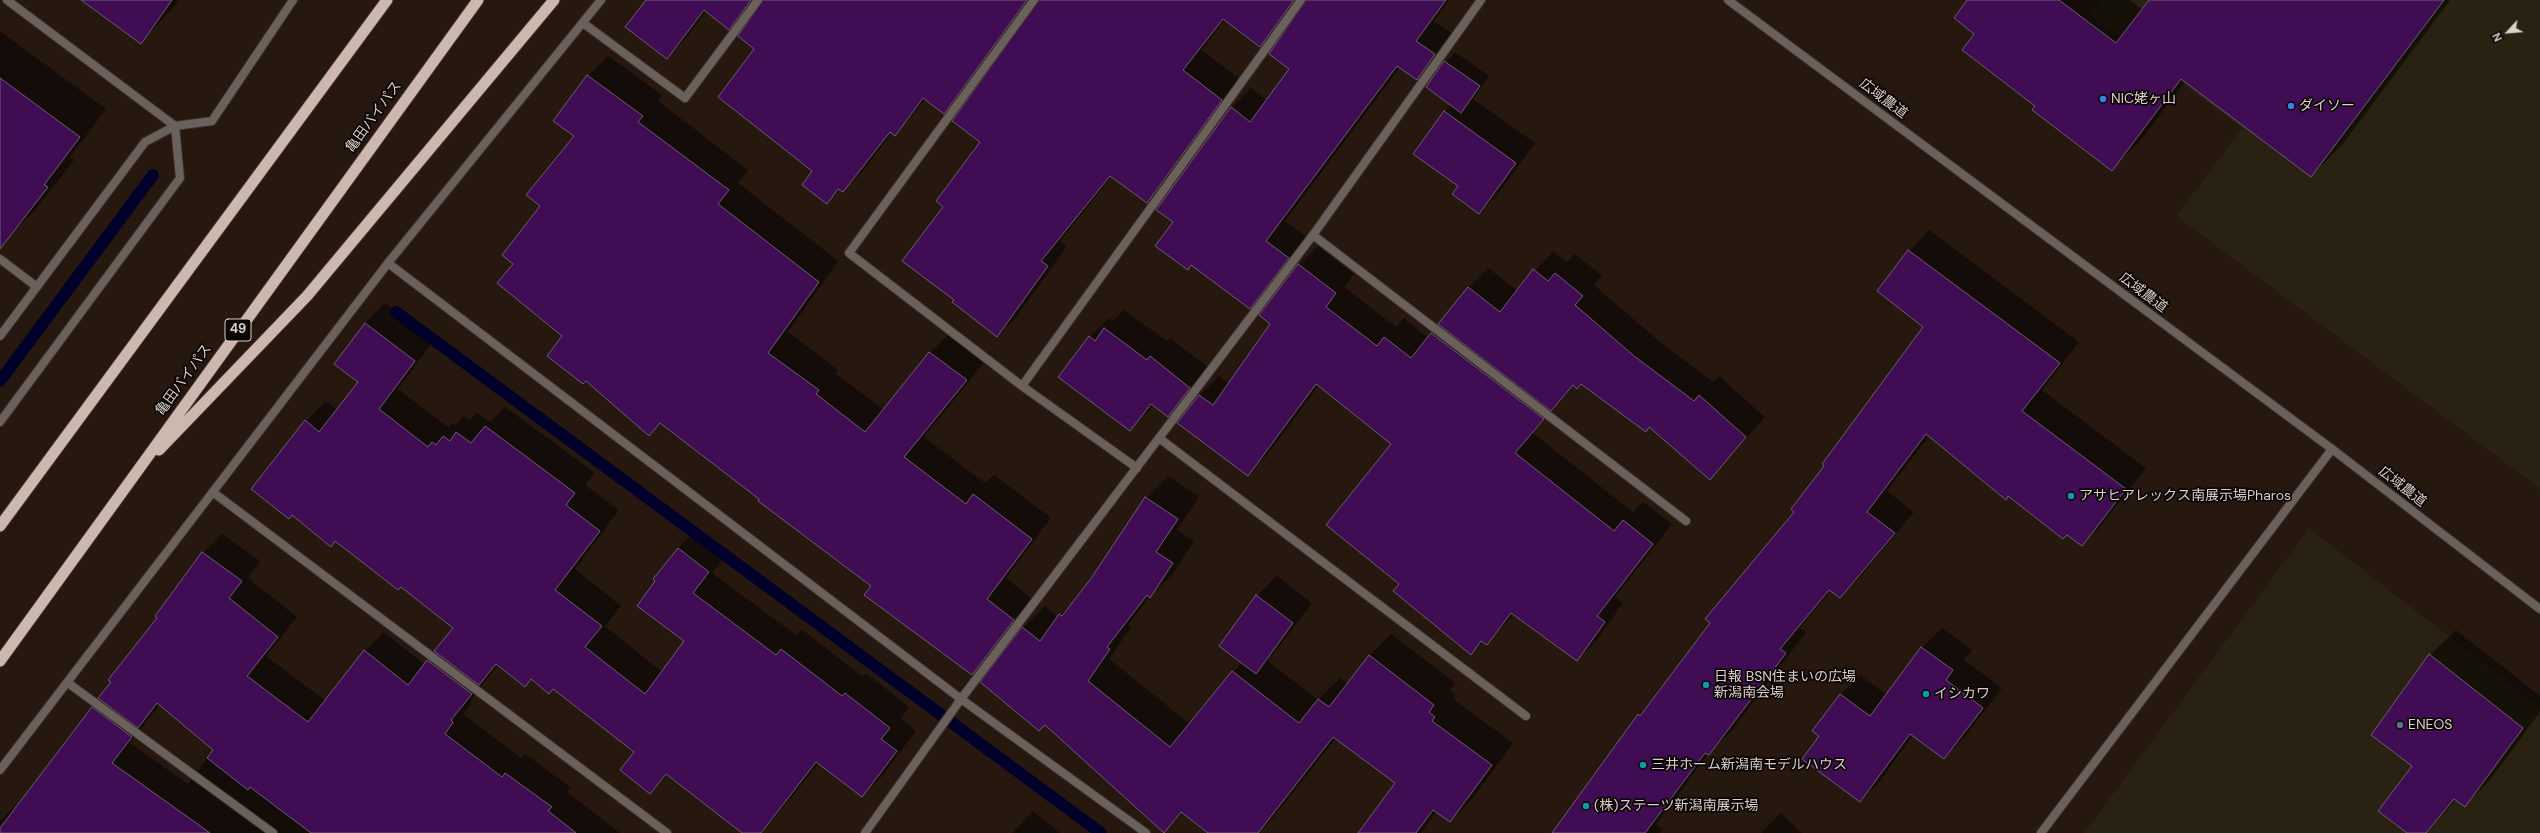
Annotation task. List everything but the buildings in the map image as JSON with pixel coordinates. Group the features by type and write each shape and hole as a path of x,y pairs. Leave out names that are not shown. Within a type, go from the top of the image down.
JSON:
{"highway":[{"name":"亀田バイパス","path":"0,661 478,0"},
{"path":"129,481 307,296 554,0"},
{"path":"0,526 385,2"}],"street":[{"path":"0,422 180,178 175,126 8,0"},
{"path":"0,336 145,142 175,126 212,121 293,0"},
{"path":"0,770 388,263 601,0"},
{"path":"583,23 685,98 758,0"},
{"path":"1034,0 849,253 1022,386 1137,468"},
{"path":"1022,386 1301,0"},
{"path":"865,833 961,698 1313,235 1481,0"},
{"name":"広域農道","path":"1728,0 2332,449 2540,610"},
{"path":"1313,235 1686,521"},
{"path":"0,259 37,287"},
{"path":"388,263 961,698 1146,833"},
{"path":"1159,438 1526,716"},
{"path":"2041,833 2332,449"},
{"path":"214,492 667,833"},
{"path":"68,683 273,833"}],"shaded area":[{"path":"2102,0 2540,0 2540,489 2176,216 2242,128 2090,15"},
{"path":"2309,528 2540,707 2540,833 2084,833"}],"waterway":[{"path":"0,381 153,175"},
{"path":"396,312 1101,833"}],"place":[{"name":"NIC姥ヶ山","path":"2103,99"},
{"name":"ダイソー","path":"2291,106"},
{"name":"アサヒアレックス南展示場Pharos","path":"2071,496"},
{"name":"日報 BSN住まいの広場 新潟南会場","path":"1706,685"},
{"name":"イシカワ","path":"1926,694"},
{"name":"ENEOS","path":"2400,725"},
{"name":"三井ホーム新潟南モデルハウス","path":"1643,765"},
{"name":"(株)ステーツ新潟南展示場","path":"1586,806"}]}
